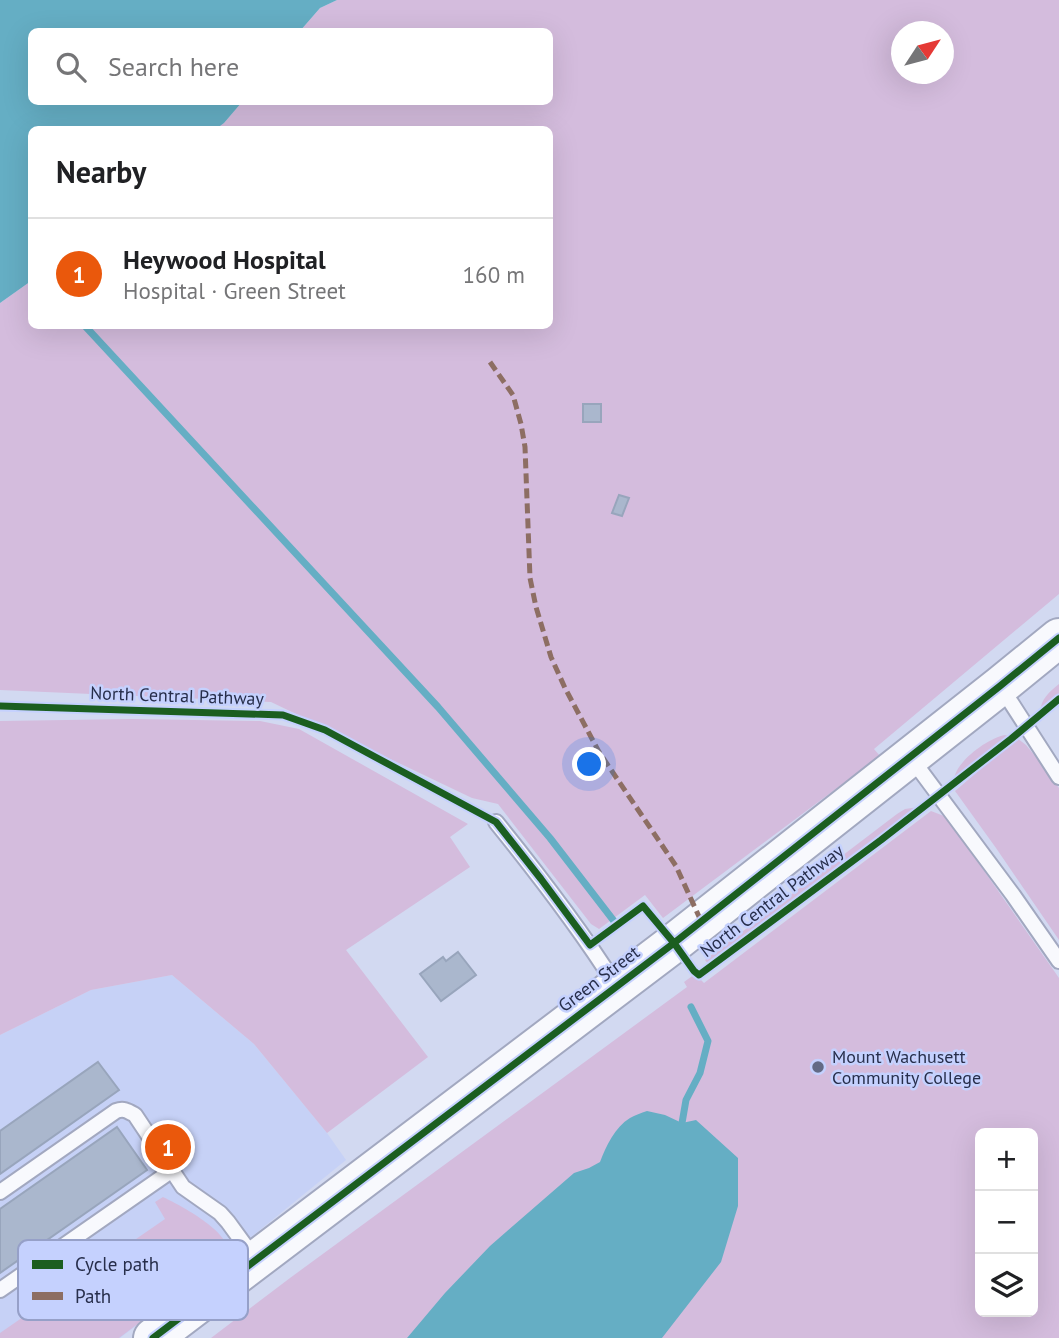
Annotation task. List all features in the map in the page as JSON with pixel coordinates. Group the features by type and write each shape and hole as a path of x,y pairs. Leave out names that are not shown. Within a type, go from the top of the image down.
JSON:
{"street":[{"name":"Green Street","path":"248,1266 674,943 1059,638"},
{"name":"Green Street","path":"153,1338 177,1320"}],"lane":[{"path":"1000,686 1059,777"},
{"path":"910,757 1059,961"},
{"path":"496,822 562,905 617,986"},
{"path":"0,1192 116,1111 128,1110 135,1115 183,1187 211,1206 241,1240"},
{"path":"72,1240 171,1171"},
{"path":"248,1249 256,1260"},
{"path":"0,1290 18,1277"}],"shaded area":[{"path":"0,0 337,0 320,8 303,28 28,28 28,105 239,105 220,126 28,126 28,283 0,303"},
{"path":"337,0 1059,0 1059,594 874,749 880,756 663,918 645,895 599,929 591,924 498,804 472,798 271,702 0,690 0,303 28,283 28,329 553,329 553,126 220,126 239,105 553,105 553,28 303,28 320,8"},
{"path":"1059,684 1059,695 1040,712 1046,696"},
{"path":"0,721 260,721 299,729 468,824 450,837 470,867 346,950 428,1057 327,1133 254,1044 172,975 91,990 0,1035"},
{"path":"1005,735 1009,736 954,780 960,766 973,752"},
{"path":"1017,738 1026,745 1059,788 1059,940 955,791"},
{"path":"919,807 709,965 705,960 897,814 905,809"},
{"name":"Mount Wachusett Community College","path":"931,811 944,816 1059,978 1059,1338 211,1338 235,1320 248,1320 248,1310 687,987 684,982 695,974 704,983"},
{"path":"172,975 254,1044 346,1160 248,1240 18,1240 18,1320 144,1320 120,1338 0,1338 0,1035 91,990"},
{"path":"647,1111 682,1123 696,1120 738,1158 738,1206 721,1262 662,1338 407,1338 490,1246 574,1173 600,1162 608,1143 620,1126 630,1118"},
{"path":"163,1197 180,1206 212,1227 223,1240 135,1240 165,1219 155,1202"},
{"path":"19,1320 143,1320 119,1338 0,1338 0,1333"}],"building":[{"path":"583,404 601,404 601,422 583,422"},
{"path":"619,495 629,498 622,516 612,513"},
{"path":"458,952 476,975 441,1001 420,974 443,957 446,961"},
{"path":"98,1062 119,1090 0,1174 0,1131"},
{"path":"117,1127 147,1170 47,1240 18,1240 18,1260 0,1273 0,1209"}],"waterway":[{"path":"88,329 438,707 550,838 617,925"},
{"path":"682,1123 686,1100 700,1073 708,1041 691,1007"}],"marked path":[{"path":"490,362 513,395 521,424 525,447 530,578 551,657 599,752 676,866 701,921"}],"cycle path":[{"path":"248,1266 674,943 1059,638"},
{"name":"North Central Pathway","path":"0,706 283,715 325,730 496,822 590,945 643,906 699,975 881,840 1059,699"},
{"path":"153,1338 177,1320"}],"place":[{"name":"Mount Wachusett Community College","path":"818,1067"},
{"name":"Heywood Hospital","path":"168,1147"}]}
